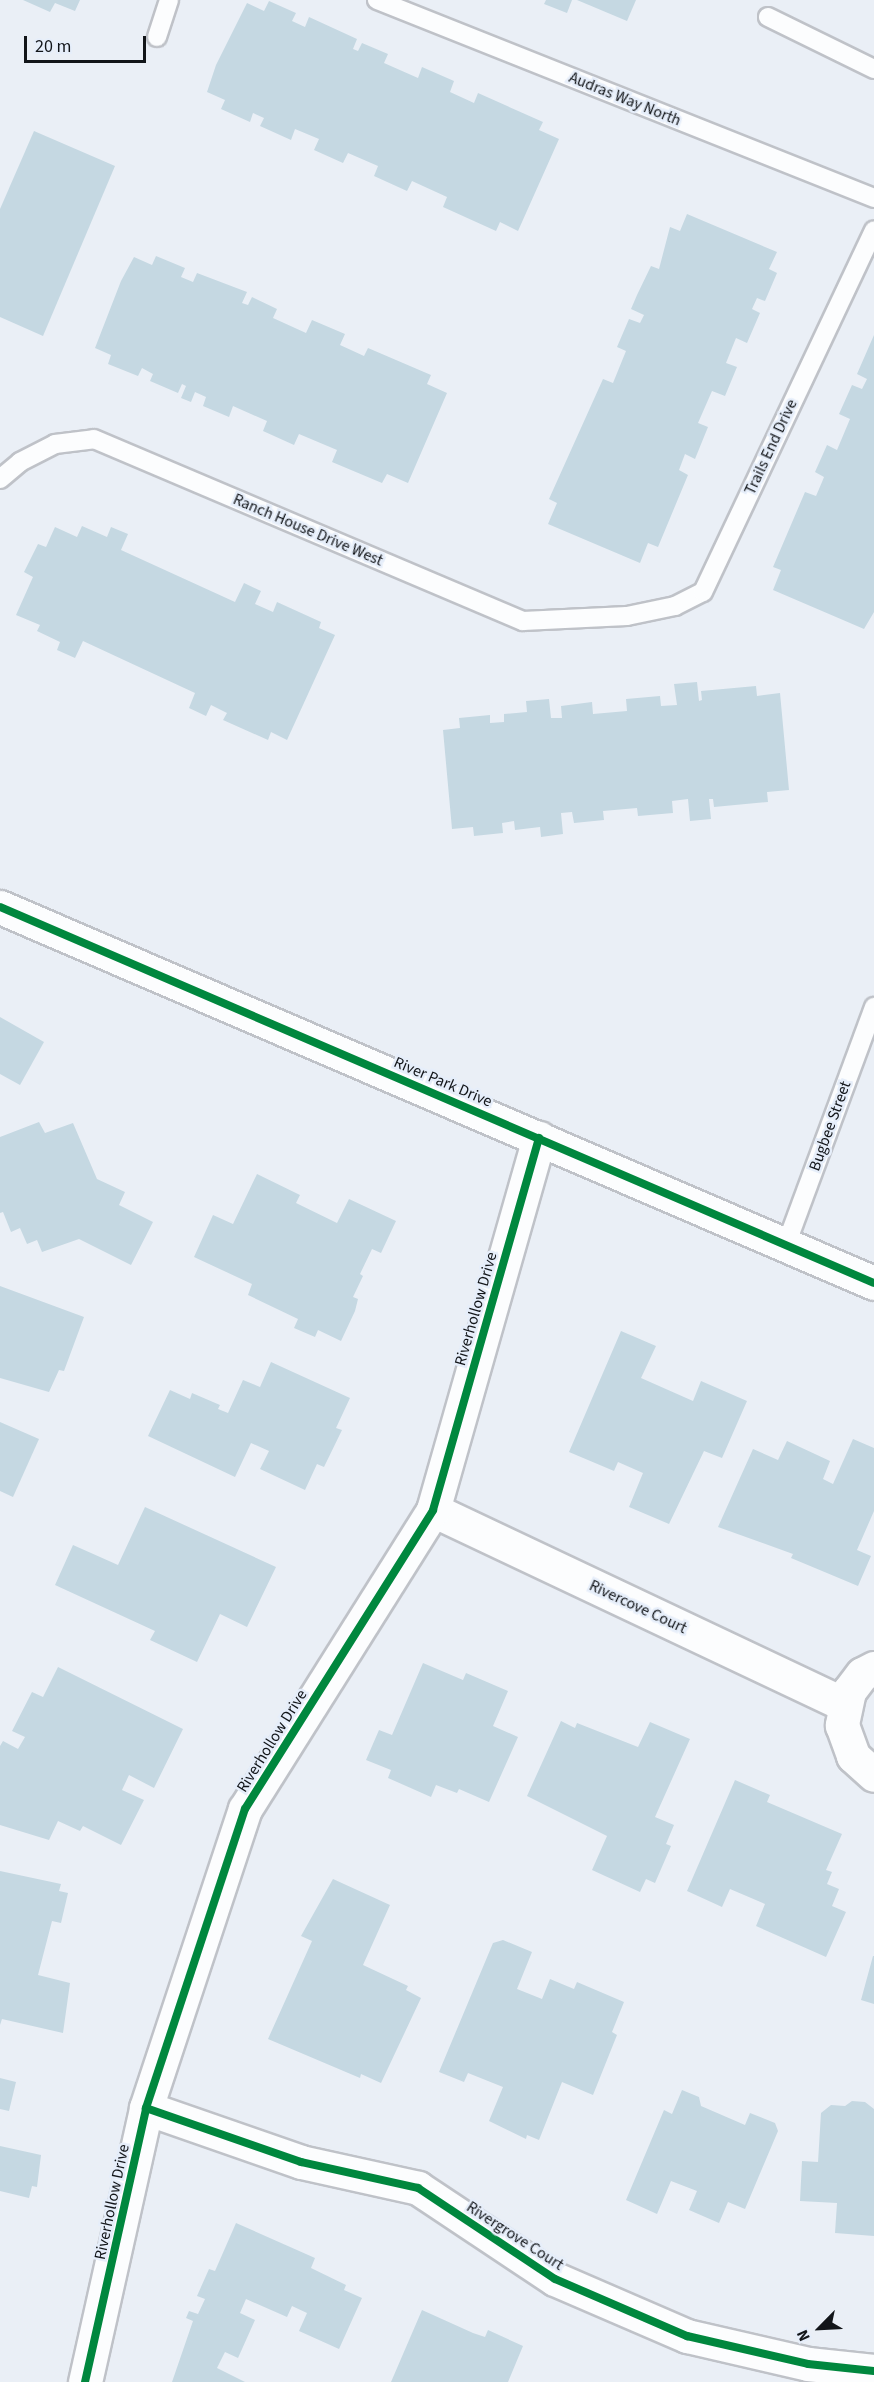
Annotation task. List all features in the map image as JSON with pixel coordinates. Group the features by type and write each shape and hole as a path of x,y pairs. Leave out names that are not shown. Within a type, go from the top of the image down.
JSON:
{"street":[{"name":"River Park Drive","path":"0,907 874,1283"},
{"name":"Riverhollow Drive","path":"86,2382 146,2108 245,1809 433,1510 539,1138"},
{"name":"Rivercove Court","path":"433,1510 844,1704"},
{"path":"874,1668 862,1674 844,1704 842,1725 848,1746 874,1775"},
{"name":"Rivergrove Court","path":"146,2108 301,2162 418,2188 555,2279 687,2336 808,2364 874,2372"}],"lane":[{"path":"157,37 169,0"},
{"name":"Audras Way North","path":"377,0 874,198"},
{"path":"768,17 874,69"},
{"name":"Trails End Drive","path":"627,616 675,606 703,592 874,230"},
{"name":"Ranch House Drive West","path":"0,478 20,462 55,444 94,439 523,621 627,616"},
{"name":"Bugbee Street","path":"786,1245 874,1007"}],"building":[{"path":"23,0 80,0 75,11 55,3 50,12"},
{"path":"546,0 572,0 567,13 544,4"},
{"path":"577,0 636,0 627,21"},
{"path":"269,1 296,13 292,21 305,27 309,17 357,39 353,49 358,51 362,43 388,54 384,63 418,78 422,67 454,81 450,92 474,103 478,93 543,122 539,130 559,139 518,231 500,222 496,231 443,207 447,197 412,181 407,191 374,176 378,166 348,153 343,163 314,150 319,139 295,129 291,140 260,126 264,118 253,113 250,122 221,109 225,100 207,92 216,65 247,3 264,11"},
{"path":"34,131 115,166 43,336 0,317 0,209"},
{"path":"687,214 777,252 769,269 777,273 765,301 757,298 752,309 760,313 747,343 736,338 726,363 737,367 725,396 712,391 698,423 708,427 695,459 685,454 679,470 688,475 658,547 648,543 640,563 548,524 557,503 549,499 603,379 613,383 626,351 617,347 629,319 640,323 644,315 631,309 651,266 659,269 670,227 680,231"},
{"path":"156,256 185,268 181,277 193,282 197,273 247,292 242,303 248,305 252,297 277,309 273,318 306,333 312,320 345,334 340,345 364,356 368,348 431,375 427,384 447,393 408,483 387,474 382,483 332,462 337,450 299,434 294,445 263,431 267,421 233,406 229,417 203,406 206,397 195,392 191,402 181,398 186,386 182,384 178,393 150,381 153,374 142,368 138,376 108,364 111,355 95,348 121,281 134,257 152,265"},
{"path":"874,335 874,612 864,629 773,590 781,570 773,567 805,492 816,496 824,477 815,472 827,445 837,450 850,419 839,414 852,385 862,389 867,379 857,374"},
{"path":"82,526 107,537 111,527 128,534 121,550 235,602 244,583 261,591 255,604 273,612 277,602 321,622 319,628 335,635 287,740 271,732 268,740 223,720 227,713 211,705 206,716 189,708 195,693 83,641 75,658 57,650 60,642 37,631 40,625 16,615 33,577 24,572 38,544 46,547 55,527 77,537"},
{"path":"697,682 699,701 702,700 701,691 756,686 757,696 780,693 789,790 767,792 768,802 714,807 713,799 709,799 711,819 690,821 688,799 672,801 673,813 638,816 637,808 603,811 604,820 574,823 572,812 561,813 563,834 541,837 540,827 515,830 514,821 502,823 503,833 474,836 473,827 452,829 443,730 460,728 459,718 490,715 490,723 504,722 504,714 527,712 526,701 549,699 551,718 562,718 561,706 592,702 593,714 627,711 626,699 660,696 661,706 677,705 674,684"},
{"path":"0,1017 44,1042 20,1085 0,1074"},
{"path":"39,1122 45,1133 73,1123 97,1179 125,1192 119,1205 153,1222 131,1265 79,1239 42,1252 37,1240 27,1244 20,1228 11,1232 3,1212 0,1213 0,1137"},
{"path":"257,1174 300,1195 296,1203 337,1223 349,1199 396,1221 381,1253 372,1249 360,1274 363,1276 353,1297 358,1299 355,1311 341,1341 318,1330 315,1337 294,1328 298,1319 248,1295 252,1284 194,1257 213,1215 233,1224"},
{"path":"0,1286 84,1317 64,1371 59,1370 49,1392 0,1378"},
{"path":"621,1331 656,1346 641,1378 693,1401 701,1381 747,1401 722,1458 704,1451 669,1524 629,1507 643,1473 618,1462 614,1471 569,1452"},
{"path":"271,1362 350,1398 336,1428 342,1430 324,1467 317,1464 305,1490 260,1469 269,1451 251,1443 235,1477 148,1436 170,1390 190,1399 192,1393 220,1405 218,1409 228,1413 243,1380 260,1387"},
{"path":"0,1422 39,1439 13,1497 0,1491"},
{"path":"853,1439 874,1448 874,1511 857,1550 871,1556 858,1586 791,1558 793,1554 718,1527 753,1449 778,1460 787,1441 830,1461 823,1479 833,1484"},
{"path":"145,1507 276,1567 247,1627 220,1614 197,1662 150,1640 155,1631 55,1585 73,1545 118,1565"},
{"path":"423,1663 463,1680 466,1673 508,1691 493,1726 518,1737 489,1802 459,1789 457,1793 436,1785 431,1797 388,1778 391,1770 366,1760 379,1730 392,1735"},
{"path":"58,1667 183,1729 154,1788 129,1775 122,1790 144,1800 121,1845 83,1826 80,1831 58,1821 49,1840 0,1825 0,1746 3,1741 18,1749 25,1737 12,1731 32,1692 43,1697"},
{"path":"561,1721 575,1728 577,1723 638,1747 650,1722 690,1739 655,1817 674,1825 666,1844 671,1846 655,1883 646,1879 640,1892 592,1870 607,1836 527,1796"},
{"path":"735,1780 770,1795 767,1802 842,1834 826,1870 832,1872 827,1884 839,1889 832,1906 846,1912 826,1957 756,1926 765,1904 730,1889 722,1907 687,1891"},
{"path":"0,1871 61,1884 59,1891 68,1893 61,1923 52,1921 38,1975 70,1983 63,2033 2,2019 0,2025"},
{"path":"333,1879 390,1905 363,1965 408,1986 406,1990 421,1998 381,2083 361,2074 360,2078 268,2039 312,1941 301,1936"},
{"path":"503,1940 532,1952 517,1989 542,1999 550,1979 574,1989 577,1982 624,2002 612,2032 617,2035 593,2095 562,2082 539,2140 527,2135 526,2139 489,2121 503,2087 468,2073 464,2082 439,2072 493,1943"},
{"path":"874,1956 874,2004 861,2000"},
{"path":"0,2078 16,2082 9,2111 0,2109"},
{"path":"682,2090 699,2097 701,2106 745,2125 750,2113 775,2123 778,2131 745,2209 728,2202 719,2223 689,2210 697,2191 671,2181 657,2214 626,2200 664,2110 672,2114"},
{"path":"852,2101 865,2102 874,2109 874,2236 835,2233 837,2203 800,2201 802,2161 818,2162 821,2113 831,2105 845,2106"},
{"path":"0,2146 41,2155 37,2187 32,2186 29,2198 0,2191"},
{"path":"236,2223 315,2258 311,2268 346,2285 344,2290 362,2298 339,2349 299,2331 307,2313 292,2306 287,2317 246,2299 240,2313 255,2320 238,2358 225,2352 217,2368 245,2382 172,2382 193,2321 186,2318 189,2311 198,2314 205,2299 197,2296 209,2269 215,2271"},
{"path":"422,2310 473,2333 485,2337 488,2330 523,2346 508,2382 391,2382"}],"cycle path":[{"path":"0,907 874,1283"},
{"path":"85,2382 146,2108 245,1809 433,1510 539,1138"},
{"path":"146,2108 301,2162 418,2188 555,2279 687,2336 808,2364 874,2371"}]}
